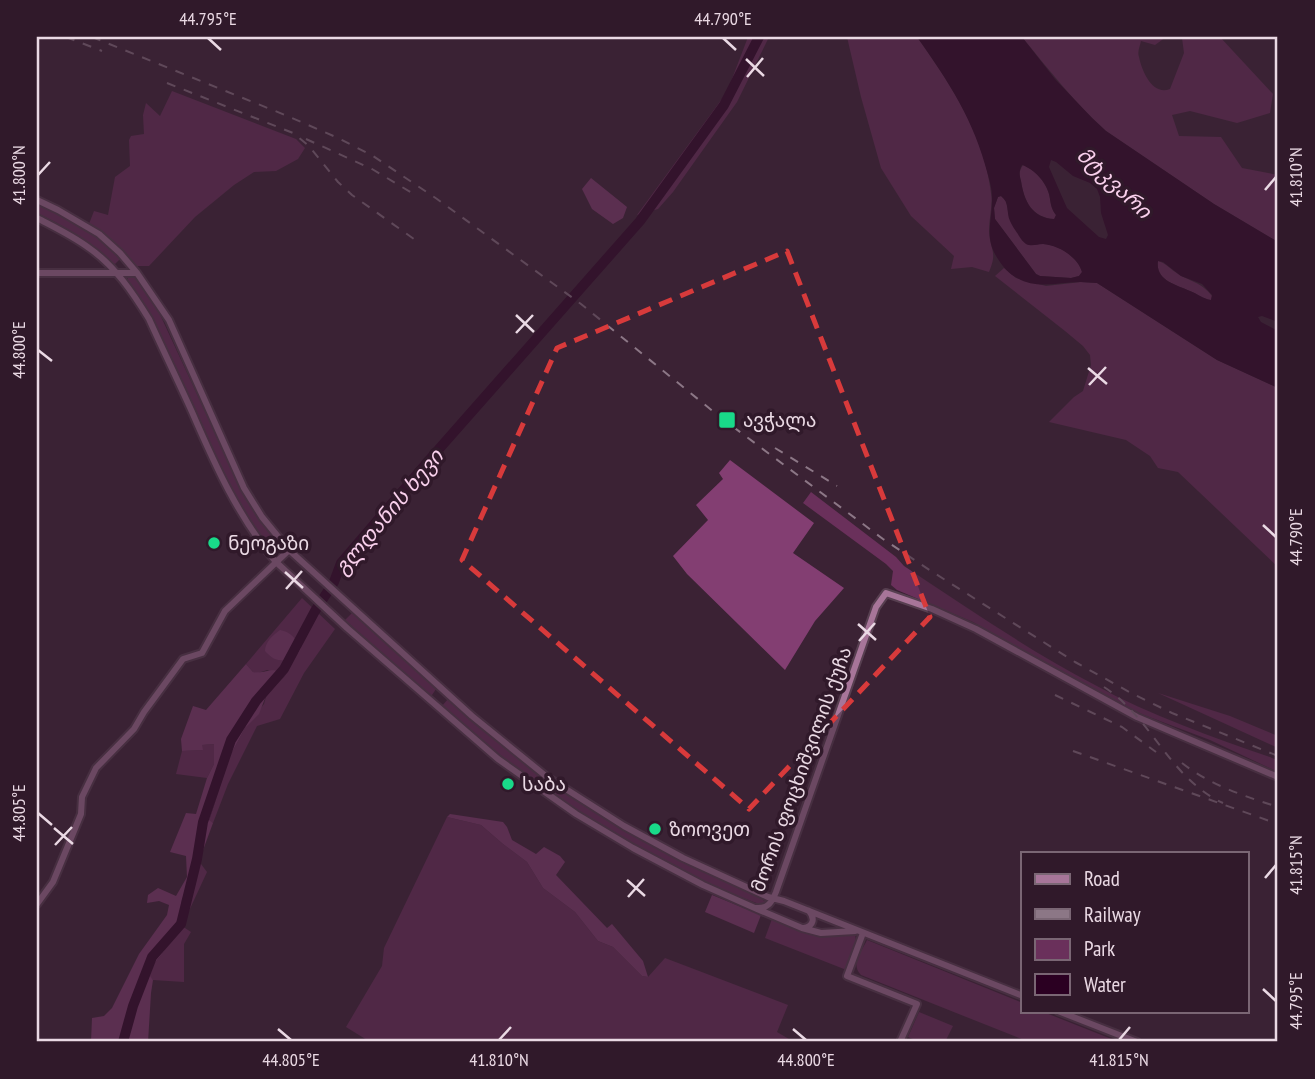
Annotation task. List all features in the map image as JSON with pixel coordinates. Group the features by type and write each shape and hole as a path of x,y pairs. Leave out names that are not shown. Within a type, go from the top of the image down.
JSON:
{"main road":[{"path":"37,200 99,234 137,273 169,320 244,488 262,517 289,550 472,716 547,777 660,846 718,876 1021,995"},
{"path":"37,218 89,248 134,296 149,319 219,474 238,509 276,562 498,759 576,814 703,885 802,928 821,933 860,932"},
{"path":"112,271 124,258"},
{"path":"37,273 137,273"},
{"path":"37,904 53,882 81,814 82,797 96,768 134,729 183,659 202,653 225,611 289,550"},
{"name":"მორის ფოცხიშვილის ქუჩა","path":"754,907 764,908 774,897 876,607 886,593 932,609 976,629 1137,717 1278,777"},
{"path":"802,928 812,923 813,918 809,911"},
{"path":"860,932 847,976 917,1004 900,1042"},
{"path":"1061,1012 1137,1042"}],"highlighted area":[{"path":"787,251 930,617 749,809 462,560 557,348"}],"green space":[{"path":"748,37 769,37 737,102 658,209 637,215 727,92"},
{"path":"847,37 917,37 953,91 973,130 987,171 991,198 989,231 993,255 989,272 972,267 951,269 954,256 911,216 881,168"},
{"path":"1022,37 1166,37 1155,45 1141,41 1138,53 1149,81 1158,89 1164,90 1170,89 1184,53 1180,37 1220,37 1273,94 1270,113 1237,123 1190,111 1172,115 1179,136 1221,137 1242,168 1278,175 1278,242 1214,204 1106,131 1073,98"},
{"path":"172,91 296,139 305,148 298,159 276,171 254,172 234,185 195,217 149,266 136,266 99,230 89,224 94,211 108,215 115,177 130,166 129,140 131,136 144,134 143,115 146,103 160,116"},
{"path":"1023,165 1035,173 1045,185 1055,219 1035,212 1027,202 1020,176"},
{"path":"1001,196 1006,201 1009,217 1031,245 1050,245 1062,249 1080,267 1082,272 1079,276 1071,278 1036,274 995,219 994,208"},
{"path":"37,202 93,233 120,259 113,263 77,235 37,213"},
{"path":"1158,261 1204,288 1212,296 1211,300 1168,281 1160,273"},
{"path":"1004,268 1016,278 1046,286 1097,283 1217,360 1278,388 1278,567 1178,472 1158,468 1150,456 1126,440 1049,422 1083,391 1091,365 1090,355 1065,331 995,276"},
{"path":"134,275 152,298 241,489 282,549 277,556 234,496 151,316 127,280"},
{"path":"811,492 904,566 1046,657 1139,707 1278,760 1278,772 1210,740 1108,698 973,622 897,590 891,585 893,571 886,564 803,503"},
{"path":"302,598 335,629 304,673 280,719 257,726 228,784 213,823 209,821 229,758 245,728 264,704 267,693 286,675 267,670 253,672 246,664"},
{"path":"352,613 436,689 432,695 345,620"},
{"path":"1158,693 1230,716 1278,736 1278,748"},
{"path":"448,699 541,778 534,783 442,706"},
{"path":"214,744 214,764 207,778 176,774 182,751 202,750 202,745"},
{"path":"549,783 652,845 769,902 759,904 717,888 642,851 546,790"},
{"path":"447,817 481,825 527,862 543,888 575,912 598,941 613,947 642,976 648,977 665,958 788,1005 777,1032 794,1042 367,1042 346,1027 382,966 384,948"},
{"path":"201,864 207,872 182,926 191,932 184,944 184,982 153,980 149,976 165,950 168,932 176,925 182,899"},
{"path":"772,919 813,935 855,935 855,947 846,968 765,938"},
{"path":"867,940 1021,1002 1021,1012 1044,1012 1119,1042 1029,1042 861,975 857,966"},
{"path":"919,1012 953,1026 945,1042 920,1042 908,1037"}],"shaded area":[{"path":"591,178 627,207 623,218 613,224 592,209 582,189"},
{"path":"730,460 814,523 793,553 844,588 815,621 785,670 687,574 673,556 708,520 696,505 723,479 719,473"},
{"path":"280,630 292,636 301,648 287,660 275,659 265,651 272,636"},
{"path":"246,664 253,672 273,670 286,675 267,693 259,714 245,728 229,758 209,820 213,823 199,861 201,864 182,899 180,915 168,932 165,950 154,964 150,976 153,980 148,1042 91,1042 92,1018 104,1016 112,1008 139,954 167,915 169,905 159,901 147,903 148,895 158,888 176,896 187,877 186,856 170,852 186,813 196,814 214,764 214,744 202,745 203,750 182,751 181,739 193,706 206,710"},
{"path":"450,814 503,822 512,840 536,854 544,847 560,856 565,862 556,875 607,928 612,924 643,961 648,977 642,976 613,947 598,941 575,912 543,888 527,862 481,825 447,817"},
{"path":"712,895 761,915 754,933 705,912"}],"water":[{"name":"მტკვარი","path":"917,37 1022,37 1055,79 1106,131 1214,204 1278,242 1278,322 1258,317 1261,322 1278,331 1278,388 1217,360 1097,283 1033,284 1009,272 993,251 991,243 991,189 976,137 950,86","holes":["1051,160 1056,162 1073,176 1097,189 1108,235 1106,239 1099,237 1067,208 1049,167","1022,165 1039,176 1049,194 1056,215 1054,219 1046,218 1030,207 1022,188","1001,196 1006,202 1011,223 1026,244 1043,244 1061,249 1076,261 1082,272 1079,276 1071,278 1036,274 995,219 994,208","1158,261 1163,262 1181,276 1202,284 1212,295 1211,300 1168,281 1158,267"]}],"waterway":[{"name":"გლდანის ხევი","path":"123,1042 133,1006 152,957 181,924 203,822 231,740 256,701 284,669 334,582 341,563 640,221 724,105 759,37"}],"railway":[{"path":"66,37 102,51"},
{"path":"92,37 285,115 373,156 581,304 720,417 883,539 931,571 1075,662 1133,694 1172,713 1278,756"},
{"path":"167,83 293,133 309,146 352,195 414,239"},
{"path":"306,139 372,169 412,193"},
{"path":"775,448 837,486"},
{"path":"1104,687 1135,715 1188,779 1223,803"},
{"path":"1055,695 1122,727 1156,752"},
{"path":"1073,751 1278,824"},
{"path":"1182,763 1216,784 1278,807"}],"place":[{"name":"ავჭალა","path":"727,420"},
{"name":"ნეოგაზი","path":"214,543"},
{"name":"საბა","path":"508,784"},
{"name":"ზოოვეთ","path":"655,829"}]}
